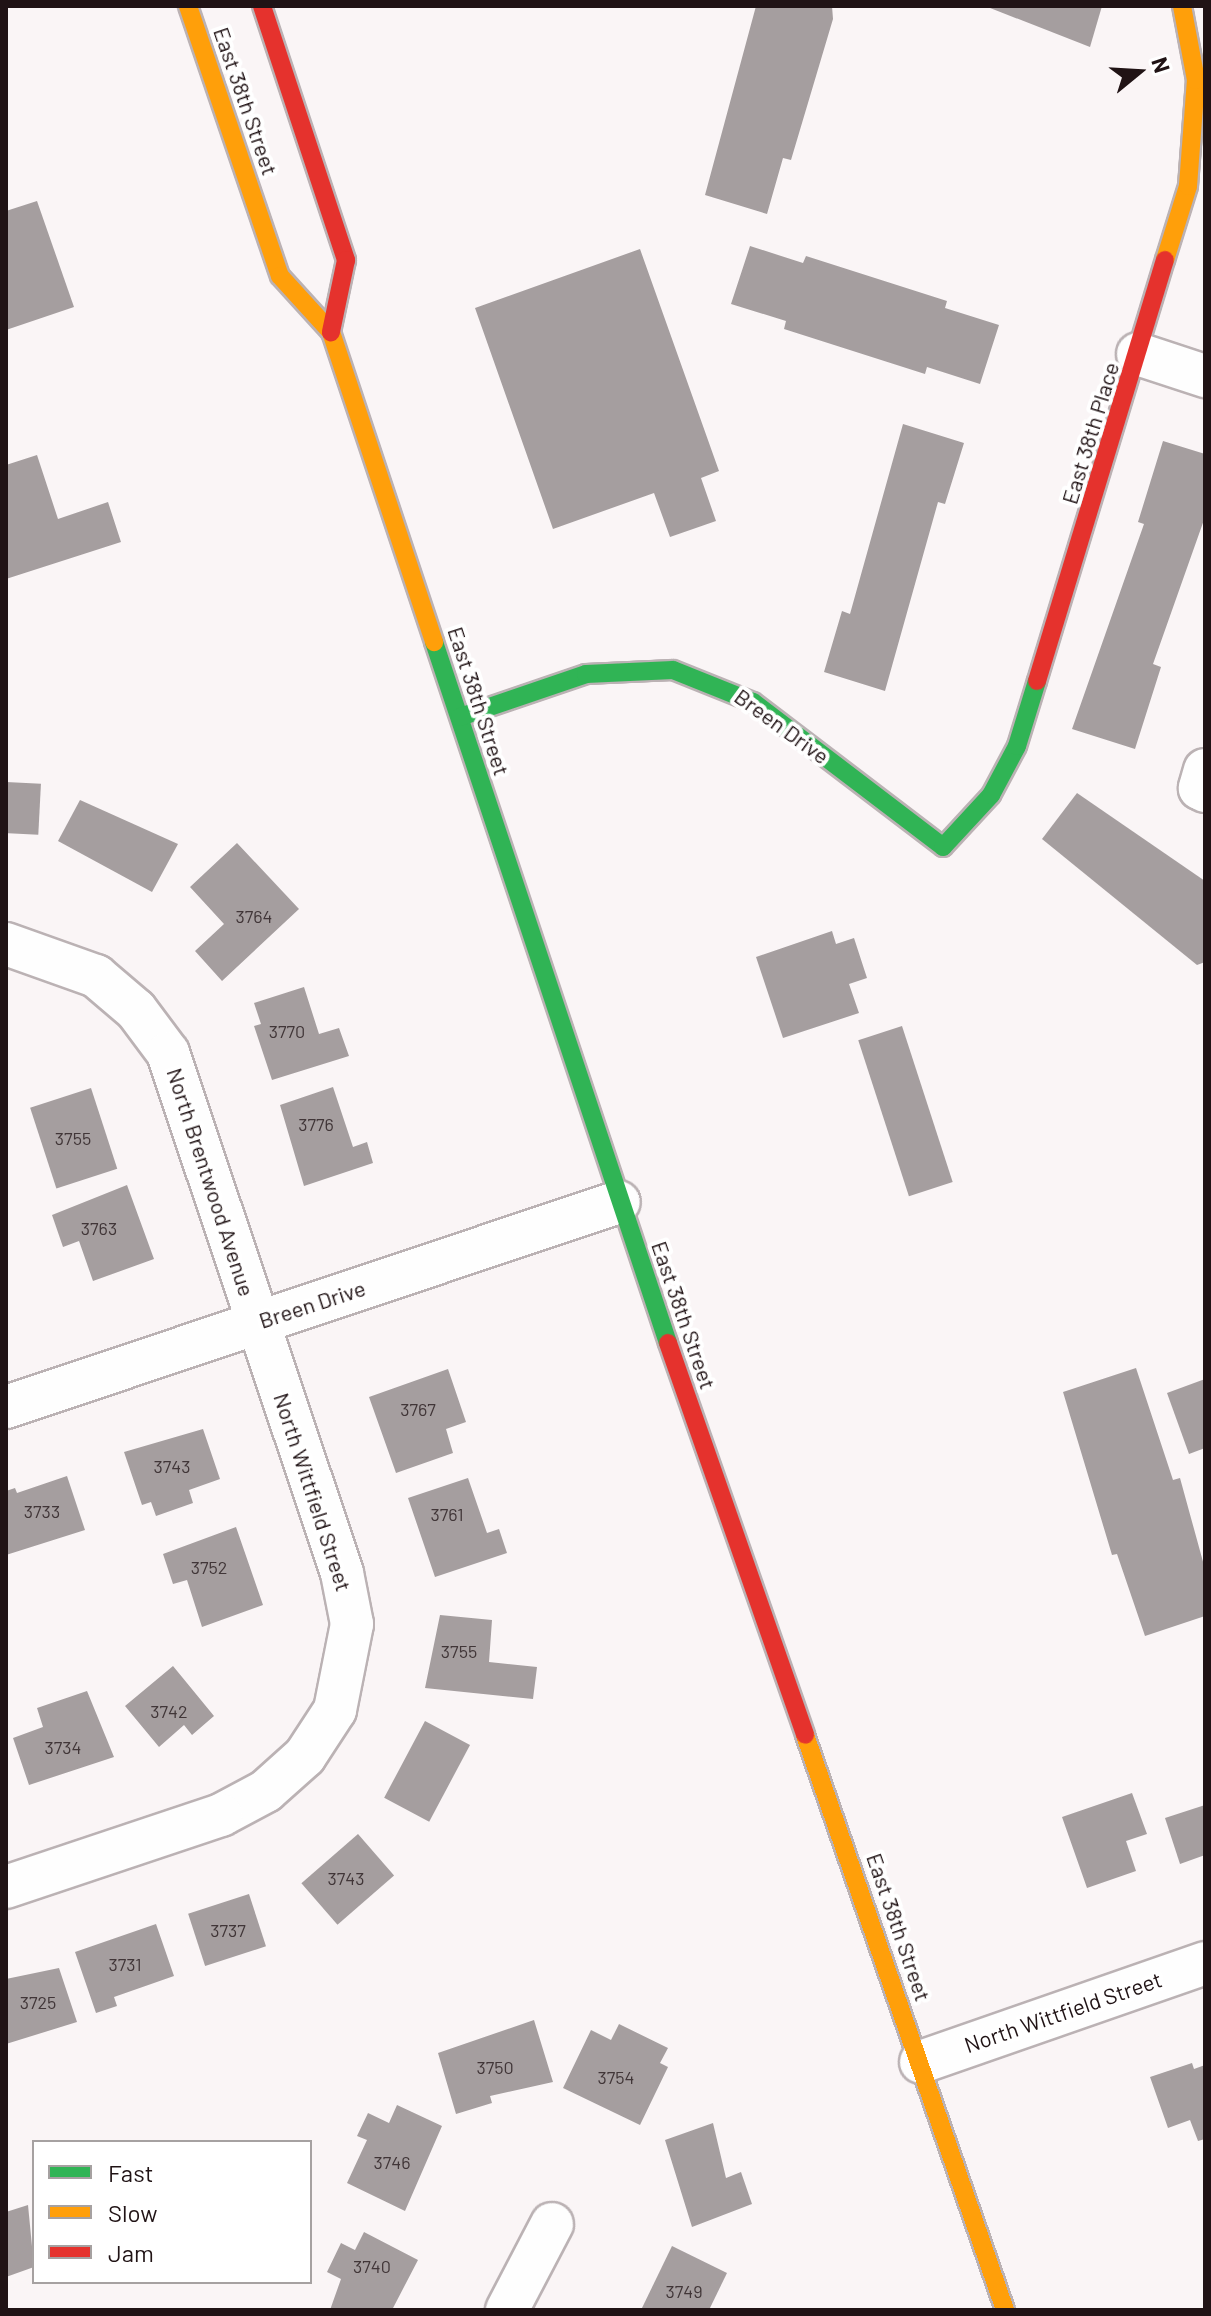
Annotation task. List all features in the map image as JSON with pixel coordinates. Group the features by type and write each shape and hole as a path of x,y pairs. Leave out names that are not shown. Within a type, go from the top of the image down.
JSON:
{"main road":[{"name":"East 38th Street","path":"188,6 280,276 331,332 619,1202 1005,2310"},
{"name":"East 38th Street","path":"262,6 346,260 331,332"},
{"name":"East 38th Place","path":"943,847 983,806 1017,746 1192,168 1196,80 1182,6"},
{"name":"Breen Drive","path":"460,717 603,670 689,674 753,702 943,847"}],"street":[{"path":"1138,354 1205,376"},
{"path":"1205,770 1200,788 1205,791"},
{"name":"North Brentwood Avenue","path":"6,944 96,976 136,1010 168,1053 257,1322"},
{"name":"Breen Drive","path":"6,1407 619,1202"},
{"name":"North Wittfield Street","path":"6,1887 252,1801 294,1768 335,1710 351,1642 347,1590 257,1322"},
{"name":"North Wittfield Street","path":"921,2062 1205,1963"},
{"path":"507,2310 552,2224"}],"building":[{"path":"756,6 832,6 833,19 791,160 783,158 767,214 705,195"},
{"path":"985,6 1102,6 1090,47"},
{"path":"37,201 74,307 6,330 6,211"},
{"path":"750,246 803,263 806,256 947,301 945,308 999,325 980,384 927,367 925,374 784,329 786,321 731,304"},
{"path":"640,249 719,471 701,478 716,521 670,537 654,493 553,529 475,308"},
{"path":"903,424 964,443 945,504 938,502 885,691 824,672 842,611 850,614"},
{"path":"1163,441 1205,454 1205,517 1153,664 1161,667 1135,749 1072,729 1144,524 1138,522"},
{"path":"37,455 58,519 108,502 121,542 6,579 6,465"},
{"path":"6,782 41,784 38,835 6,833"},
{"path":"1077,793 1205,881 1205,962 1197,965 1042,839"},
{"path":"80,800 178,844 152,892 58,841"},
{"path":"237,843 299,909 222,981 195,951 224,924 190,887"},
{"path":"832,931 836,944 854,938 867,978 849,984 859,1013 783,1038 756,957"},
{"path":"304,987 319,1034 339,1028 349,1056 272,1080 254,1026 261,1024 254,1003"},
{"path":"902,1026 953,1182 909,1196 858,1040"},
{"path":"333,1087 353,1147 367,1142 373,1163 304,1186 280,1105"},
{"path":"91,1088 117,1169 56,1189 30,1108"},
{"path":"127,1185 154,1259 93,1281 79,1241 63,1247 52,1215"},
{"path":"1136,1368 1173,1480 1180,1478 1205,1569 1205,1616 1145,1636 1117,1554 1112,1555 1063,1392"},
{"path":"448,1369 466,1422 446,1429 453,1453 396,1473 369,1397"},
{"path":"1205,1379 1205,1448 1189,1454 1167,1393"},
{"path":"203,1429 220,1479 189,1490 193,1503 156,1516 151,1502 142,1505 124,1452"},
{"path":"67,1476 85,1530 6,1555 6,1491 15,1488 17,1493"},
{"path":"468,1478 487,1533 499,1529 507,1553 435,1577 408,1498"},
{"path":"236,1527 263,1605 202,1627 187,1580 173,1584 163,1554"},
{"path":"440,1615 492,1620 489,1662 537,1667 533,1699 425,1688"},
{"path":"173,1666 214,1716 192,1735 184,1725 159,1747 125,1706"},
{"path":"87,1691 114,1757 29,1785 13,1738 43,1727 37,1708"},
{"path":"425,1721 470,1745 429,1822 384,1798"},
{"path":"1132,1793 1147,1834 1126,1841 1136,1871 1087,1888 1062,1817"},
{"path":"1205,1805 1205,1855 1180,1864 1165,1818"},
{"path":"358,1834 394,1876 337,1925 301,1883"},
{"path":"249,1894 266,1946 205,1966 188,1914"},
{"path":"156,1924 174,1976 114,1997 117,2006 96,2013 75,1952"},
{"path":"59,1968 77,2022 6,2044 6,1979"},
{"path":"534,2020 553,2082 490,2096 492,2103 456,2114 438,2053"},
{"path":"619,2024 668,2048 660,2063 668,2067 640,2125 563,2088 591,2030 611,2040"},
{"path":"1192,2063 1194,2069 1205,2065 1205,2139 1198,2141 1190,2120 1168,2128 1150,2077"},
{"path":"397,2105 442,2126 405,2211 347,2183 367,2140 357,2136 368,2113 389,2123"},
{"path":"713,2123 726,2178 741,2172 752,2204 692,2227 665,2140"},
{"path":"28,2205 32,2268 6,2277 6,2212"},
{"path":"364,2232 418,2260 392,2310 330,2310 341,2279 327,2272 341,2243 355,2250"},
{"path":"672,2246 727,2273 709,2310 641,2310"}],"traffic: fast":[{"path":"434,642 668,1343"},
{"path":"460,717 586,674 673,670 753,702 943,847 991,795 1017,746 1037,681"}],"traffic: slow":[{"path":"188,6 280,276 331,332 434,642"},
{"path":"1165,260 1188,186 1196,80 1182,6"},
{"path":"805,1735 1005,2310"}],"traffic: jam":[{"path":"262,6 346,260 331,332"},
{"path":"1037,681 1165,260"},
{"path":"668,1343 805,1735"}]}
